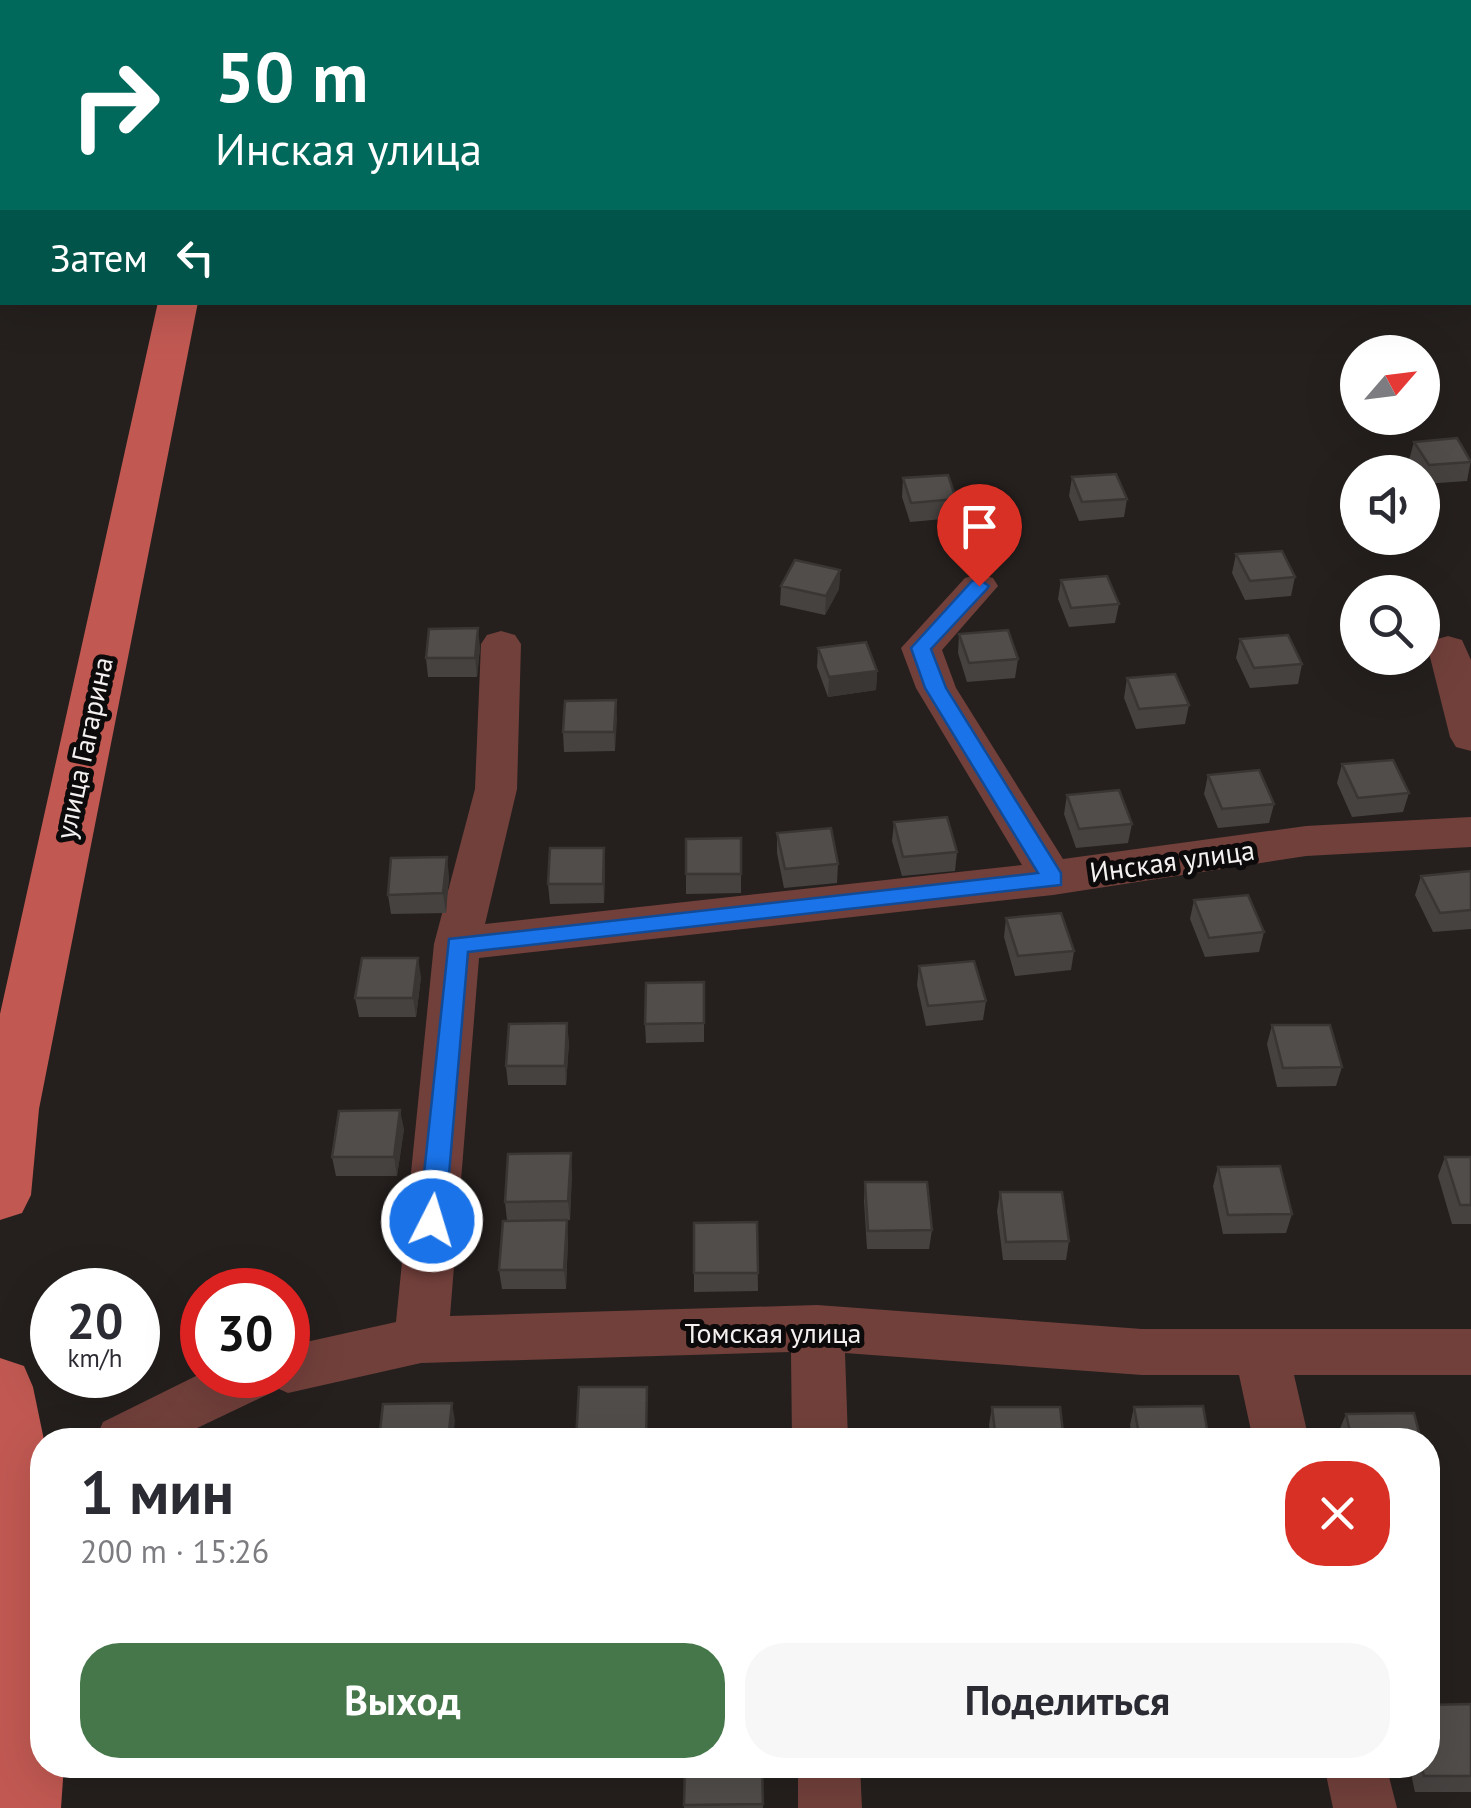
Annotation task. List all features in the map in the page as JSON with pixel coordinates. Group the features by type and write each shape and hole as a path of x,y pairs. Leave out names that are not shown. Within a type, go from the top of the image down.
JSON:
{"main road":[{"name":"улица Гагарина","path":"0,1195 13,1090 177,305"},
{"path":"0,1387 21,1498 30,1596"},
{"path":"22,1808 30,1725"}],"street":[{"path":"979,586 921,648 936,688 1053,879"},
{"path":"421,1340 457,944 496,789 501,644"},
{"path":"1448,649 1471,737"},
{"name":"Инская улица","path":"457,944 1053,879 1306,841 1471,832"},
{"path":"817,1328 820,1428"},
{"name":"Томская улица","path":"310,1363 421,1340 817,1328 1142,1352 1471,1352"},
{"path":"1261,1352 1278,1428"},
{"path":"144,1428 205,1398"},
{"path":"829,1778 830,1808"},
{"path":"1358,1778 1365,1808"}],"building":[{"path":"1457,438 1471,462 1440,464 1440,455 1422,455 1414,442"},
{"path":"1116,474 1127,499 1082,502 1072,477"},
{"path":"948,475 956,499 911,503 903,478"},
{"path":"1282,551 1295,577 1250,581 1236,554"},
{"path":"795,560 840,570 826,596 781,586"},
{"path":"1107,576 1119,604 1071,608 1061,580"},
{"path":"478,628 475,658 426,658 429,629"},
{"path":"1008,630 1018,659 969,663 959,634"},
{"path":"1288,635 1302,664 1254,668 1240,639"},
{"path":"866,642 877,671 829,677 818,648"},
{"path":"1175,674 1189,705 1139,709 1127,678"},
{"path":"616,700 614,732 563,732 565,701"},
{"path":"1393,760 1409,793 1358,798 1342,764"},
{"path":"1259,770 1274,804 1222,809 1208,775"},
{"path":"1119,790 1132,824 1079,829 1067,795"},
{"path":"947,817 957,852 903,857 894,822"},
{"path":"831,828 838,864 785,869 777,833"},
{"path":"741,838 741,874 686,874 686,839"},
{"path":"550,848 604,848 603,884 548,884"},
{"path":"447,857 443,893 388,895 391,858"},
{"path":"1471,871 1471,910 1440,913 1421,876"},
{"path":"1248,895 1264,932 1209,938 1194,900"},
{"path":"1061,913 1074,951 1018,956 1006,918"},
{"path":"362,958 418,958 413,998 355,998"},
{"path":"974,961 986,1001 928,1006 919,966"},
{"path":"704,982 704,1023 645,1024 646,983"},
{"path":"567,1023 565,1066 506,1066 509,1024"},
{"path":"1272,1025 1330,1025 1342,1067 1283,1068"},
{"path":"400,1110 394,1157 332,1157 339,1111"},
{"path":"571,1153 568,1201 505,1202 508,1154"},
{"path":"1445,1157 1471,1157 1471,1205 1460,1205"},
{"path":"1280,1166 1292,1214 1228,1215 1218,1167"},
{"path":"865,1182 927,1182 932,1230 868,1231"},
{"path":"1000,1192 1062,1192 1069,1241 1006,1242"},
{"path":"567,1220 564,1270 499,1270 503,1221"},
{"path":"757,1222 758,1273 694,1273 694,1223"},
{"path":"579,1387 647,1387 646,1428 577,1428"},
{"path":"452,1403 449,1428 380,1428 383,1404"},
{"path":"1203,1406 1207,1428 1138,1428 1134,1407"},
{"path":"992,1407 1060,1407 1063,1428 995,1428"},
{"path":"1414,1413 1418,1428 1349,1428 1346,1414"},
{"path":"1471,1704 1471,1776 1440,1776 1440,1705"},
{"path":"685,1778 762,1778 763,1804 684,1805"}],"route":[{"path":"432,1221 457,944 1053,879 936,688 921,648 979,586"}]}
